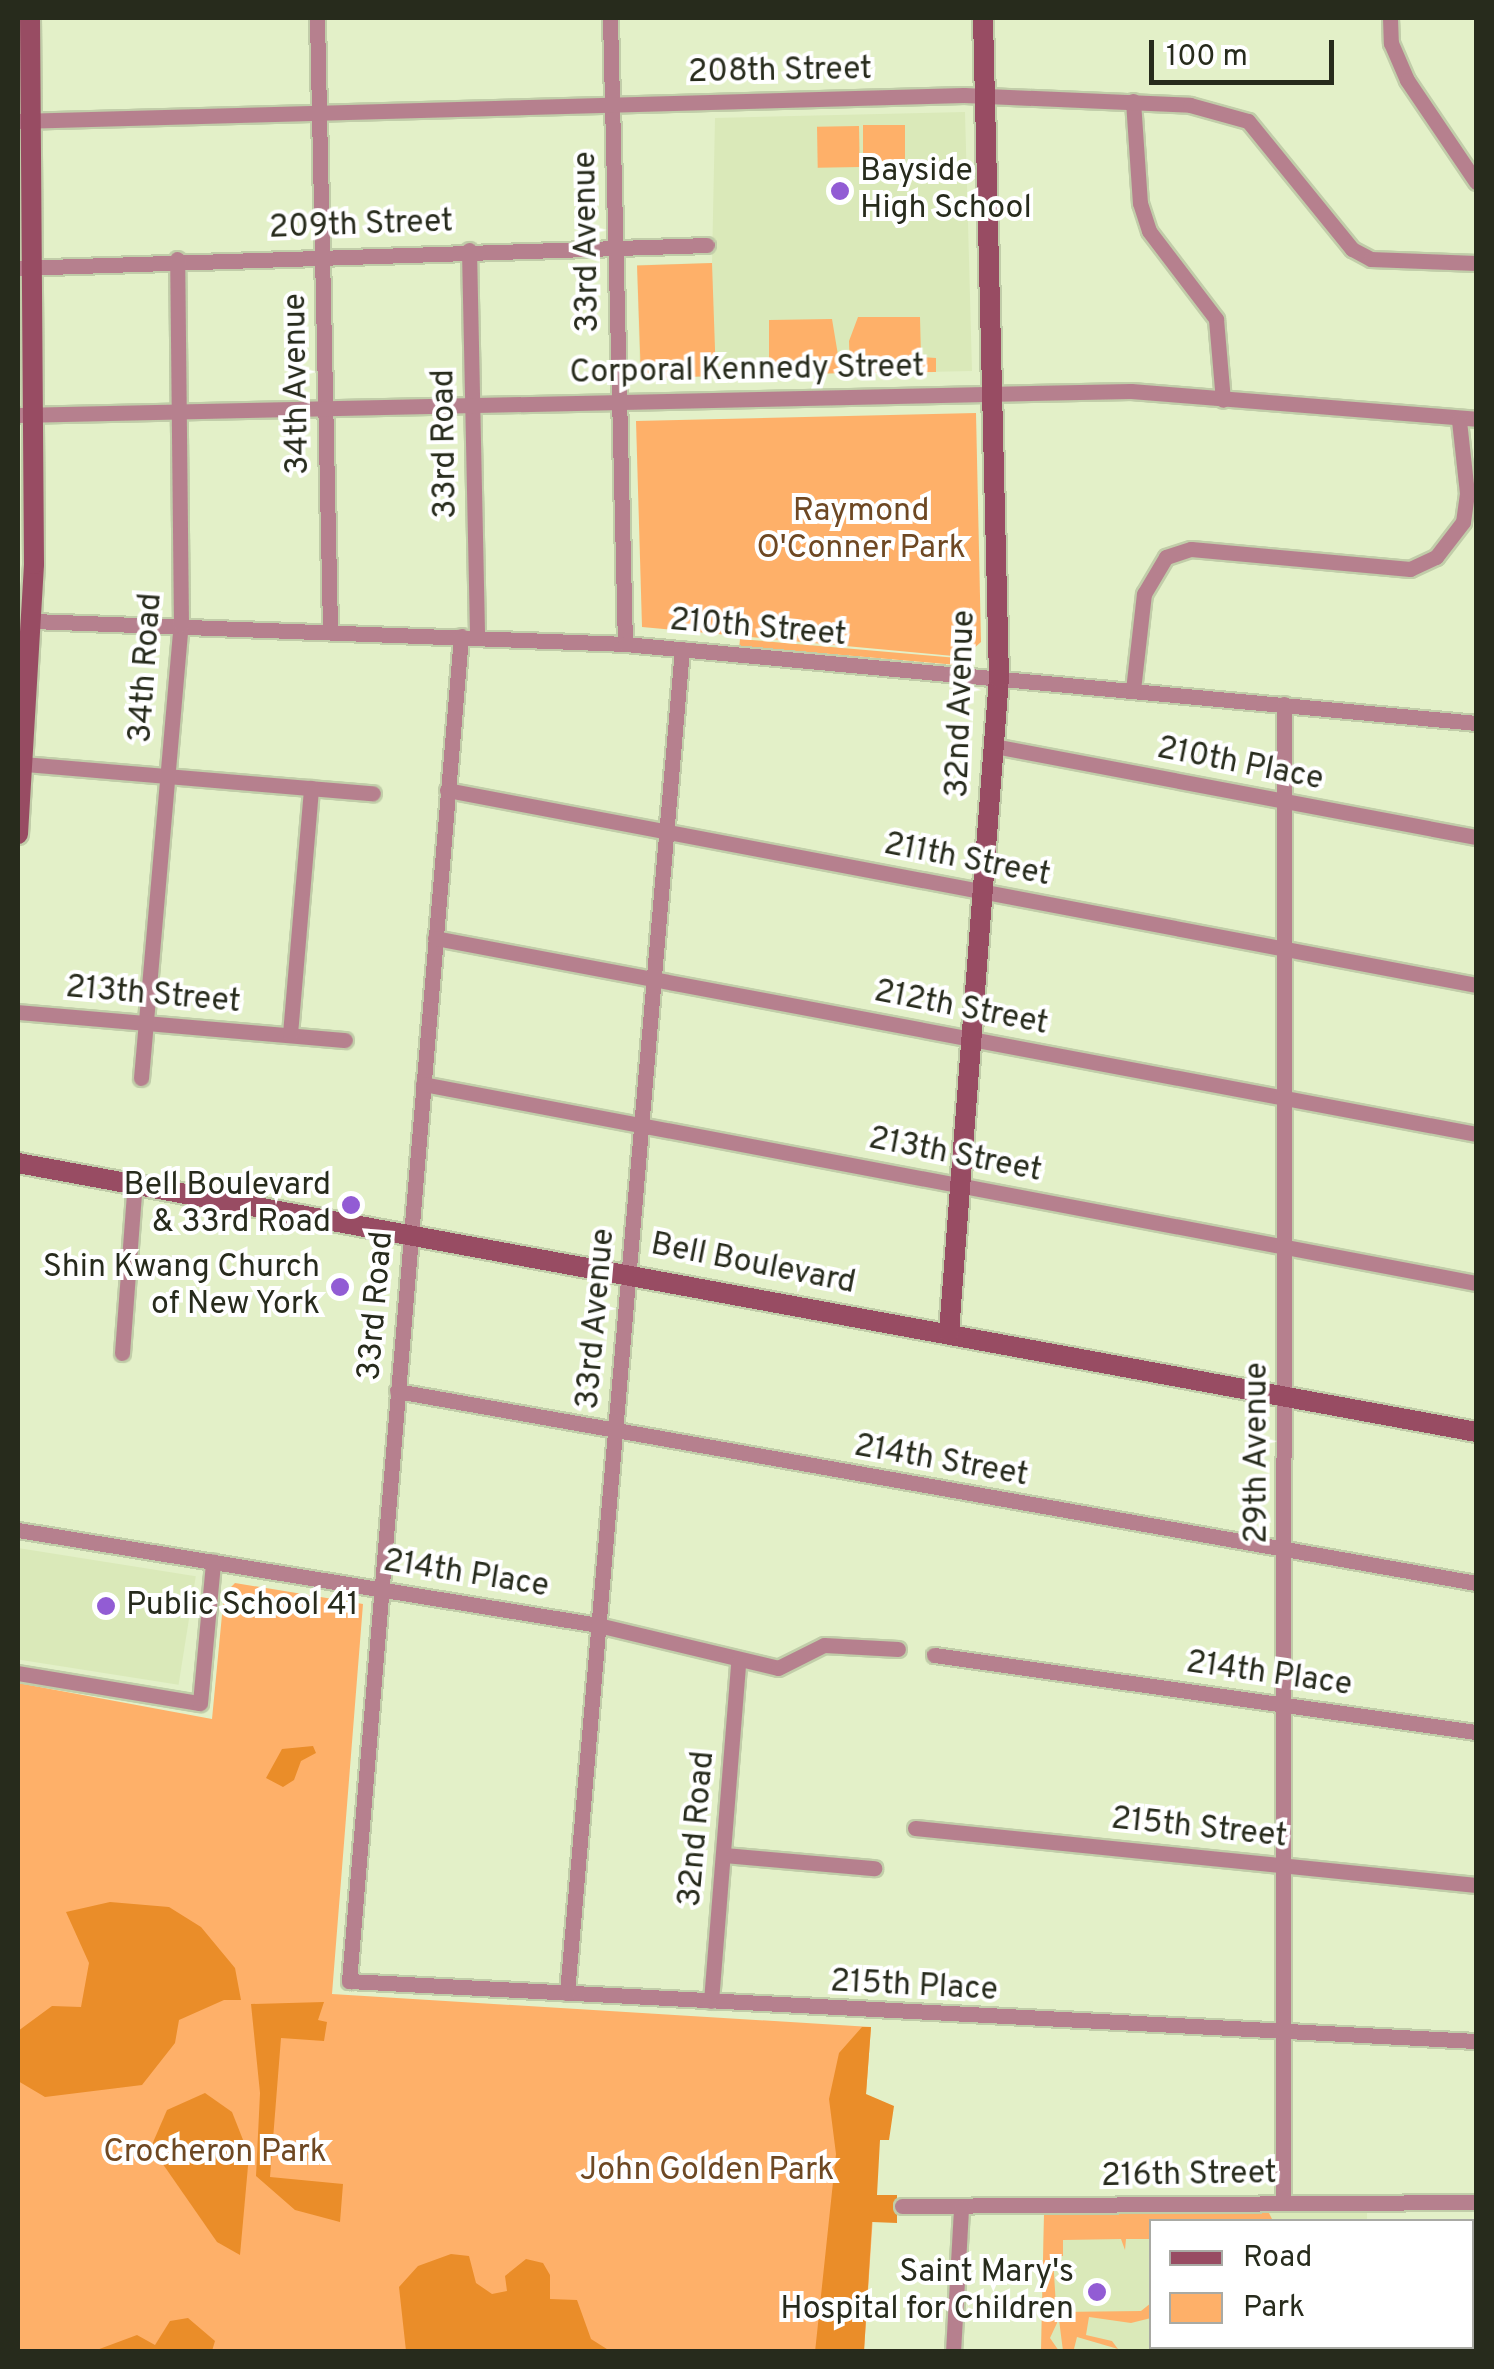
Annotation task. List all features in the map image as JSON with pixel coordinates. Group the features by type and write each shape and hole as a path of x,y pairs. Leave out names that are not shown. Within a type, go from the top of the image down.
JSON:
{"street":[{"path":"18,834 24,764 23,710 32,621 26,564 24,120 30,18"},
{"name":"34th Avenue","path":"317,18 330,630"},
{"name":"33rd Avenue","path":"610,18 624,644"},
{"name":"32nd Avenue","path":"949,1332 999,678 982,18"},
{"path":"1390,18 1392,43 1407,80 1476,182"},
{"name":"208th Street","path":"24,120 612,102 984,96 1133,100 1225,112 1248,121 1334,234 1371,259 1476,263"},
{"path":"1133,100 1140,203 1149,230 1216,319 1223,400"},
{"name":"209th Street","path":"25,267 177,259 707,245"},
{"name":"33rd Road","path":"349,1980 447,790 469,636 473,404 468,250"},
{"name":"34th Road","path":"141,1078 181,626 177,259"},
{"name":"Corporal Kennedy Street","path":"26,415 1131,391 1468,420"},
{"path":"1133,690 1144,594 1166,557 1190,549 1410,569 1436,557 1463,522 1468,493 1468,420"},
{"name":"210th Street","path":"32,621 624,644 1476,723"},
{"name":"33rd Avenue","path":"566,1993 682,650"},
{"name":"29th Avenue","path":"1283,2203 1288,802 1284,704"},
{"name":"210th Place","path":"994,746 1476,837"},
{"path":"24,764 373,793"},
{"path":"290,1034 311,788"},
{"name":"211th Street","path":"447,790 1476,985"},
{"name":"212th Street","path":"436,938 1476,1134"},
{"name":"213th Street","path":"18,1012 345,1040"},
{"name":"213th Street","path":"423,1084 1476,1283"},
{"name":"Bell Boulevard","path":"18,1163 410,1231 1476,1432"},
{"path":"122,1353 135,1181"},
{"name":"214th Street","path":"397,1391 1476,1582"},
{"name":"214th Place","path":"18,1530 598,1625 738,1662 778,1668 824,1645 898,1649"},
{"path":"18,1673 200,1703 213,1562"},
{"name":"214th Place","path":"934,1655 1476,1732"},
{"name":"32nd Road","path":"711,2001 738,1662"},
{"name":"215th Street","path":"915,1828 1476,1885"},
{"path":"724,1856 874,1868"},
{"name":"215th Place","path":"349,1980 1476,2041"},
{"path":"1447,2202 1448,2219"},
{"name":"216th Street","path":"902,2206 1476,2202"},
{"path":"954,2352 961,2207"}],"shaded area":[{"name":"Bayside High School","path":"965,112 972,371 640,378 637,265 712,263 715,118"},
{"name":"Public School 41","path":"18,1548 196,1576 179,1685 18,1659"},
{"name":"Saint Mary's Hospital for Children","path":"1367,2211 1367,2219 1149,2219 1149,2349 1369,2351 1041,2352 1044,2214"}],"green space":[{"path":"863,125 905,125 905,166 863,166"},
{"path":"859,126 860,167 818,168 817,127"},
{"path":"712,263 716,376 641,379 637,266"},
{"path":"858,317 920,317 921,357 936,358 936,372 850,373 849,341"},
{"path":"832,319 841,373 754,376 755,363 769,362 769,320"},
{"name":"Raymond O'Conner Park","path":"976,413 981,642 964,657 642,627 636,421"},
{"path":"740,639 972,659 972,666 739,646"},
{"name":"Crocheron Park","path":"235,1583 363,1604 332,1994 871,2027 857,2215 873,2216 864,2351 18,2351 18,1683 212,1719 224,1594"},
{"path":"313,1746 316,1753 301,1761 294,1780 283,1787 266,1778 282,1749"},
{"path":"110,1902 169,1907 201,1927 235,1968 241,2000 224,2000 179,2020 175,2043 142,2085 45,2097 18,2081 18,2031 52,2006 81,2007 89,1963 66,1912"},
{"path":"324,2002 318,2020 327,2022 324,2041 281,2038 270,2177 343,2184 340,2222 295,2210 256,2176 260,2093 251,2004"},
{"path":"862,2027 871,2027 866,2094 894,2106 889,2140 880,2140 877,2195 897,2195 897,2223 872,2222 864,2351 815,2352 836,2154 829,2099 839,2053"},
{"path":"205,2093 232,2112 249,2155 240,2255 217,2242 151,2147 167,2110"},
{"path":"1269,2213 1272,2219 1149,2219 1149,2239 1126,2239 1125,2250 1121,2239 1063,2240 1063,2256 1053,2257 1057,2323 1050,2338 1059,2351 1041,2351 1044,2214"},
{"path":"451,2254 469,2256 476,2283 492,2294 507,2291 505,2276 526,2259 543,2263 550,2275 550,2299 577,2300 591,2339 610,2351 406,2351 399,2287 418,2266"},
{"path":"1149,2305 1149,2318 1131,2323 1089,2317 1086,2335 1112,2341 1118,2349 1077,2337 1074,2349 1063,2351 1058,2312 1141,2311"},
{"path":"188,2318 215,2341 212,2351 94,2351 137,2335 155,2345 170,2321"}],"place":[{"name":"Bayside High School","path":"840,191"},
{"name":"Bell Boulevard & 33rd Road","path":"351,1205"},
{"name":"Shin Kwang Church of New York","path":"340,1287"},
{"name":"Public School 41","path":"106,1606"},
{"name":"Saint Mary's Hospital for Children","path":"1097,2292"}],"park label":[{"name":"John Golden Park","path":"707,2171"}]}
